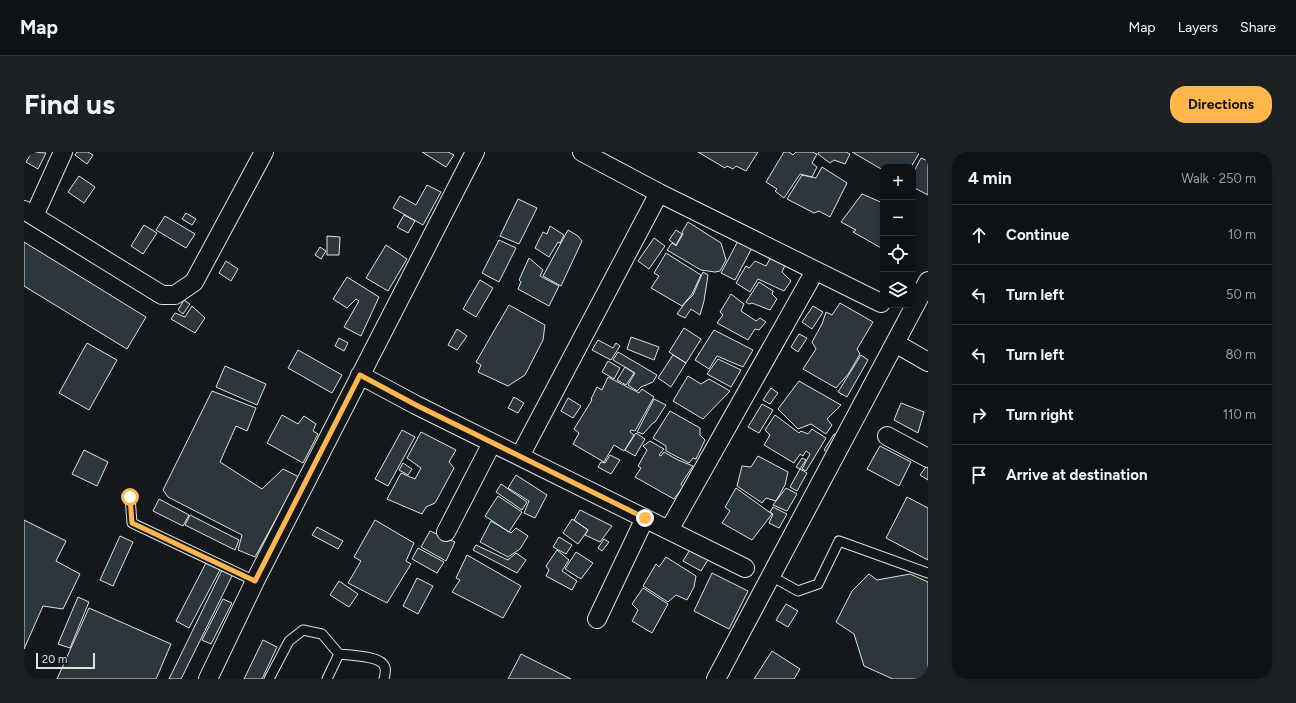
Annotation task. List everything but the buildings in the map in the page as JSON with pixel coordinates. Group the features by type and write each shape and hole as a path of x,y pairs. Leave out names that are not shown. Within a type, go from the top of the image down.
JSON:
{"street":[{"path":"63,152 29,213 162,295 175,295 194,282 264,152"},
{"path":"208,679 255,581 475,152"},
{"path":"582,152 659,193 880,302"},
{"path":"520,456 659,193"},
{"path":"669,530 815,270"},
{"path":"716,679 928,281"},
{"path":"895,343 928,362"},
{"path":"360,375 416,405 745,568"},
{"path":"887,436 928,458"},
{"path":"446,532 492,443"},
{"path":"597,619 645,518"}],"lane":[{"path":"130,497 132,523 255,581"},
{"path":"771,576 798,591 818,584 839,541 928,573"},
{"path":"269,679 289,641 303,630 322,634 340,654 377,659 383,664 386,671 384,679"},
{"path":"327,679 340,654"}],"route":[{"path":"130,497 132,523 255,581 360,375 416,405 645,518"}]}
